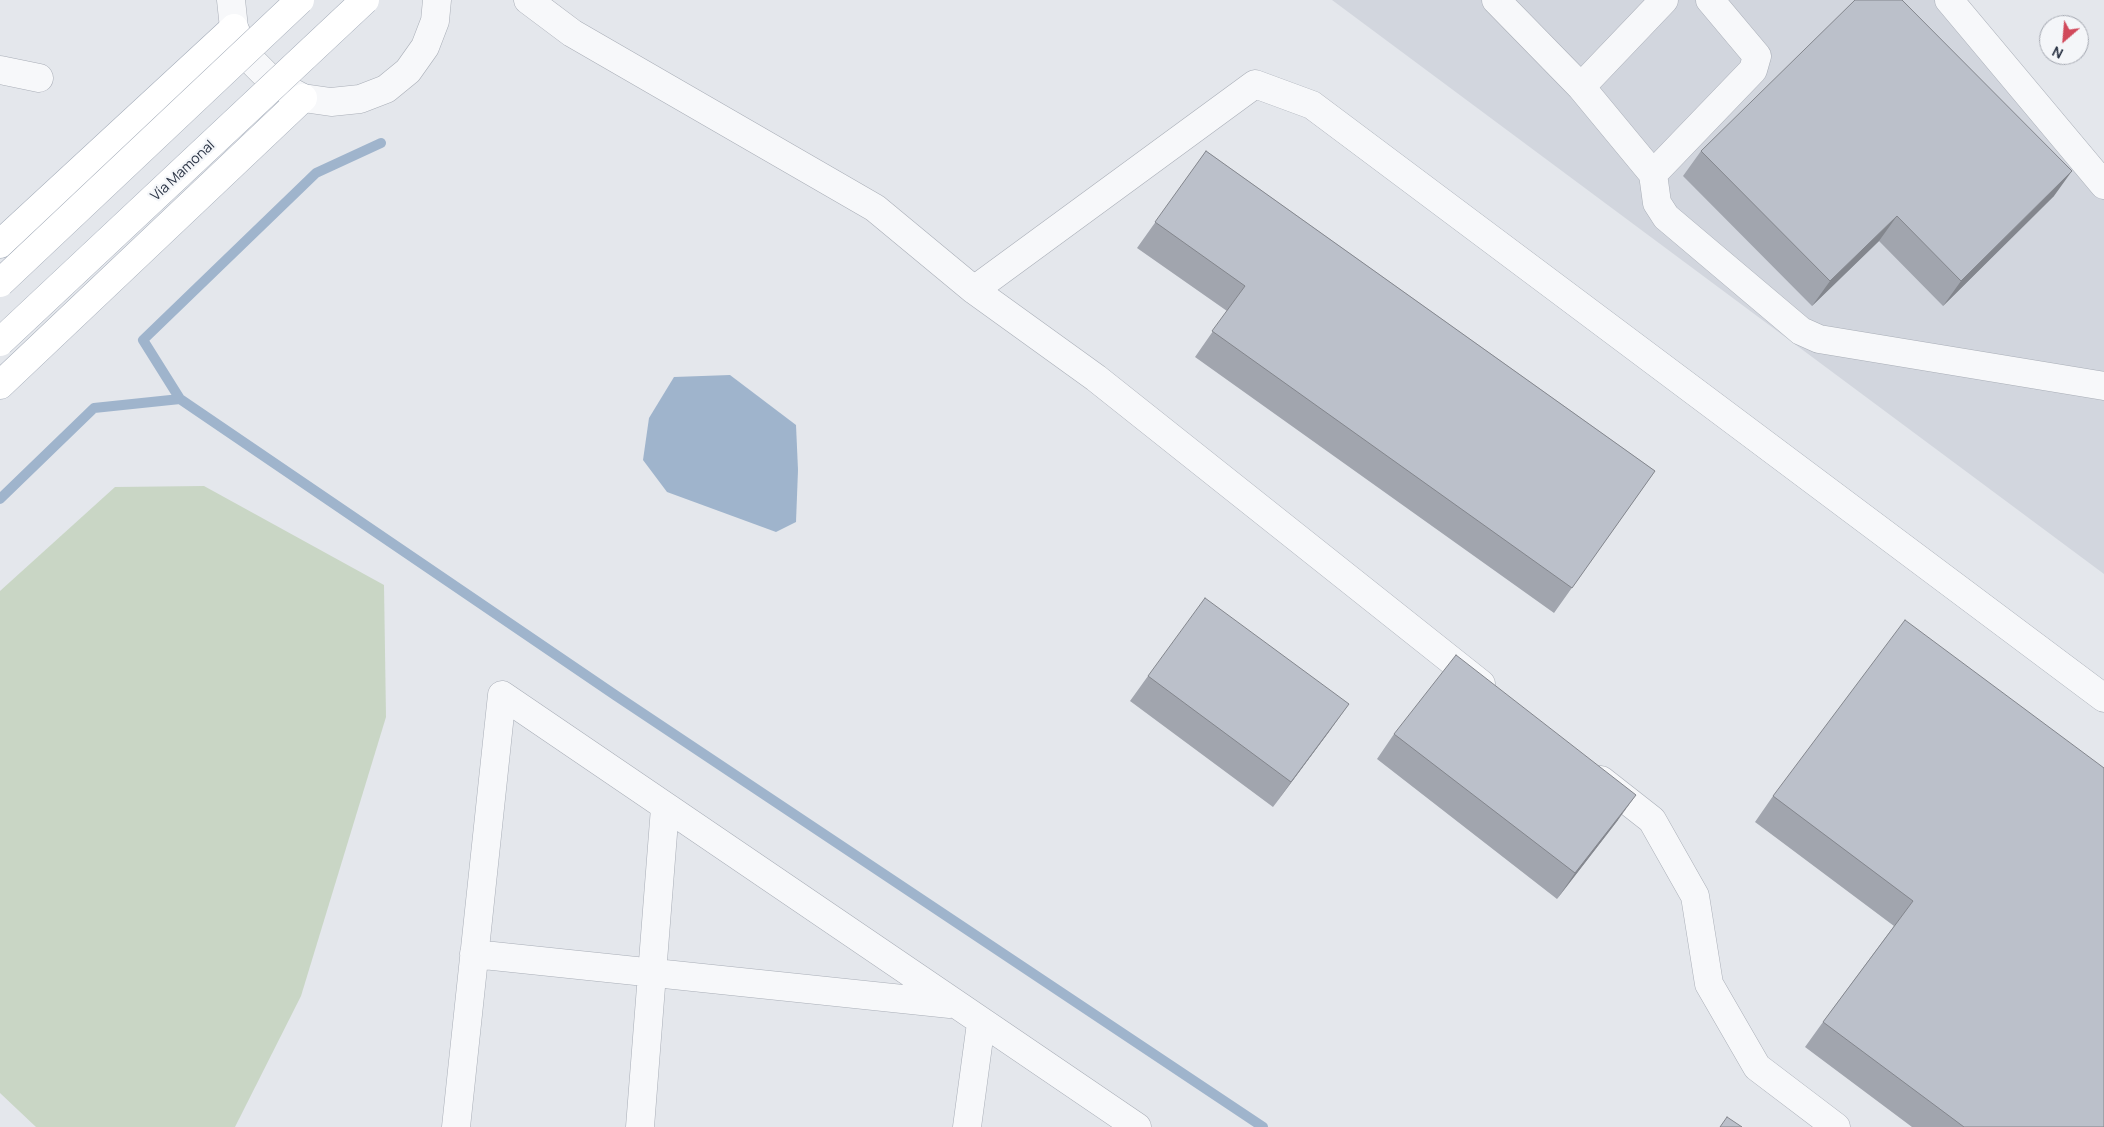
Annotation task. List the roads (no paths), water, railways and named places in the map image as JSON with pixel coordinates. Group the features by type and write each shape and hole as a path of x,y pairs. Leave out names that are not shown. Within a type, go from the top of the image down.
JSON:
{"main road":[{"path":"0,283 300,0"},
{"name":"Vía Mamonal","path":"0,342 365,0"},
{"path":"0,244 234,28"},
{"path":"0,385 303,98"}],"street":[{"path":"230,0 234,28 249,58 273,82 303,98 331,102 360,99 386,89 408,71 426,47 435,21 437,0"},
{"path":"528,0 572,33 875,208 974,290 1096,378 1497,697"},
{"path":"1496,0 1581,87 1653,174 1657,203 1666,217 1800,331 1819,339 2104,386"},
{"path":"1581,87 1664,0"},
{"path":"1653,174 1753,70 1757,56 1710,0"},
{"path":"1949,0 2104,186"},
{"path":"0,70 38,78"},
{"path":"974,290 1255,84 1312,105 2104,698"},
{"path":"456,1127 502,695 981,1023 1137,1127"},
{"path":"1582,765 1652,820 1695,896 1708,984 1757,1067 1836,1127"},
{"path":"640,1127 666,808"},
{"path":"474,954 954,1004"},
{"path":"968,1127 981,1023"}],"water":[{"path":"730,375 796,425 798,470 796,522 776,532 667,492 643,460 649,418 674,377"}],"waterway":[{"path":"381,143 316,173 143,340 180,399 615,695 1263,1127"},
{"path":"0,499 94,408 180,399"}]}
